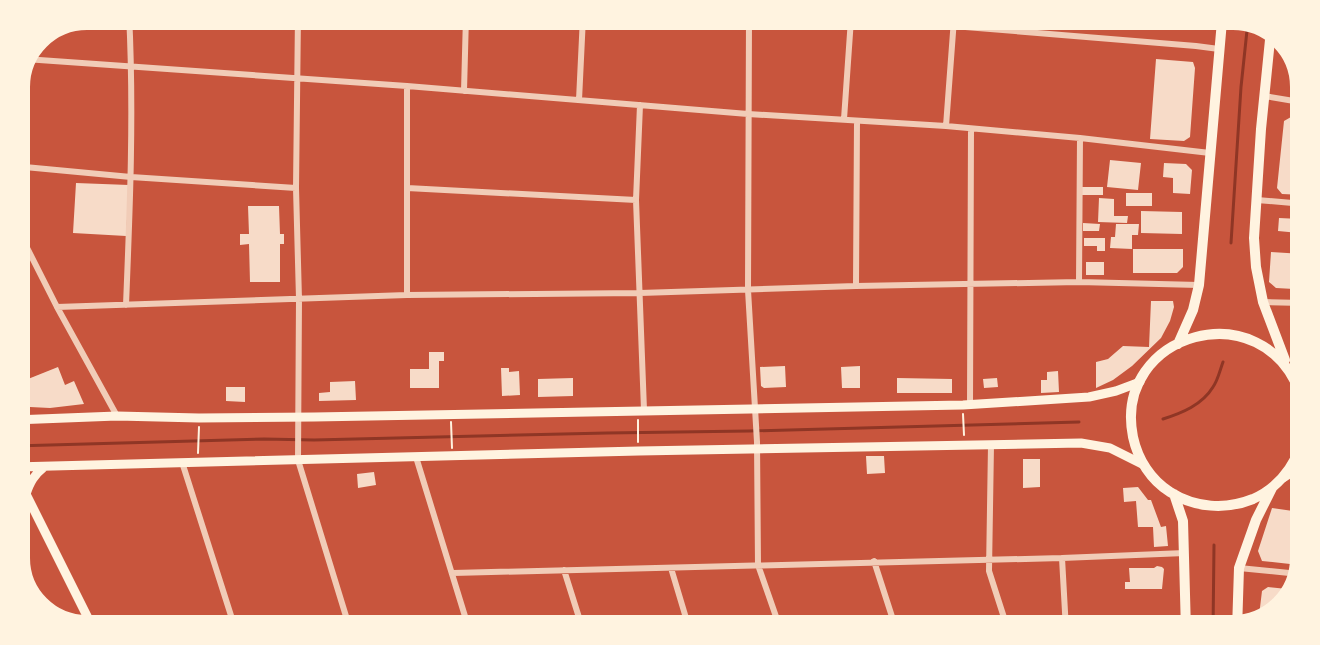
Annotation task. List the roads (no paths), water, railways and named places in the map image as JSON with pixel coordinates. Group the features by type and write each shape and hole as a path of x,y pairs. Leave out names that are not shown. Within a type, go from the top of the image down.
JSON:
{"highway":[{"path":"1178,344 1193,310 1199,285 1221,28"},
{"path":"1270,41 1254,238 1263,302 1292,369"},
{"path":"1277,483 1252,499 1229,505 1197,503 1174,494 1157,481 1144,465 1134,441 1133,407 1140,382 1156,360 1178,344 1202,335 1237,335 1254,341 1269,350 1292,373"},
{"path":"1237,616 1239,568 1256,520 1277,483 1292,465"},
{"path":"1174,494 1183,521 1186,617"}],"main road":[{"path":"28,419 644,410 756,413 1089,397 1140,382"},
{"path":"28,467 298,456 416,457 452,451 1081,443 1110,448 1144,465"},
{"path":"28,487 44,466"},
{"path":"1277,483 1292,473"},
{"path":"28,498 88,617"}],"street":[{"path":"126,305 131,177 130,28"},
{"path":"298,28 298,456 346,617"},
{"path":"464,91 466,28"},
{"path":"579,100 582,28"},
{"path":"749,28 748,290 756,413 758,565 776,617"},
{"path":"844,119 850,28"},
{"path":"946,126 953,28"},
{"path":"1006,28 1219,49"},
{"path":"35,60 946,126 1210,153"},
{"path":"407,86 407,295"},
{"path":"1264,96 1292,101"},
{"path":"640,105 636,200 644,410"},
{"path":"856,286 857,121"},
{"path":"970,404 971,129"},
{"path":"1079,282 1080,138"},
{"path":"28,167 296,188"},
{"path":"407,188 636,200"},
{"path":"1257,200 1292,203"},
{"path":"28,250 117,416"},
{"path":"57,307 407,295 640,293 856,286 1079,282 1199,285"},
{"path":"1263,302 1292,303"},
{"path":"991,445 989,571 1004,617"},
{"path":"416,457 465,617"},
{"path":"182,462 231,617"},
{"path":"453,573 1185,553"},
{"path":"1062,558 1065,617"},
{"path":"874,561 892,617"},
{"path":"671,568 686,617"},
{"path":"1239,568 1290,573"},
{"path":"564,570 579,617"}],"waterway":[{"path":"1231,243 1247,30"},
{"path":"1163,419 1203,399 1215,384 1223,362"},
{"path":"28,446 1079,422"},
{"path":"1213,617 1214,545"}]}
